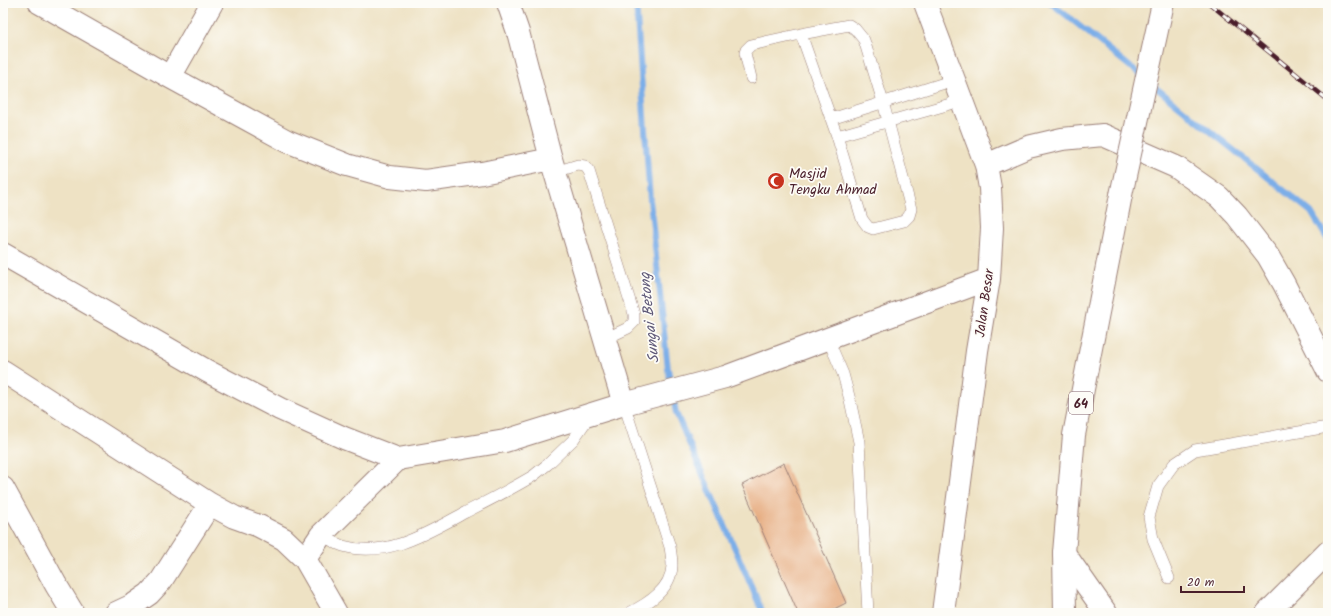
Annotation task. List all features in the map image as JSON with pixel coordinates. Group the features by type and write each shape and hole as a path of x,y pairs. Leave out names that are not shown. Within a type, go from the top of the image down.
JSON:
{"street":[{"path":"40,3 287,141 347,165 390,177 426,181 482,173 553,166"},
{"path":"170,77 212,3"},
{"path":"508,3 520,40 553,166 606,339 631,402"},
{"name":"Jalan Besar","path":"925,3 986,165 990,188 992,228 989,279 977,351 943,613"},
{"name":"64","path":"1065,613 1064,553 1074,435 1121,195 1163,3"},
{"path":"986,165 1028,147 1062,139 1103,135 1176,167 1219,197 1237,216 1268,256 1284,284 1328,371"},
{"path":"3,254 207,371 280,409 344,438 398,460 505,441 631,402 725,377 989,279"},
{"path":"3,371 210,504 234,517 259,526 284,539 305,559 336,613"},
{"path":"305,559 321,535 398,460"},
{"path":"4,493 73,613"},
{"path":"116,613 133,605 149,594 161,581 210,504"},
{"path":"1267,613 1328,552"},
{"path":"1064,553 1106,613"}],"lane":[{"path":"751,78 745,53 751,45 802,34 848,25 855,29 864,40 883,102 911,209 909,216 904,221 873,229 868,227 862,219 837,136 802,34"},
{"path":"831,119 954,80"},
{"path":"837,136 961,102"},
{"path":"553,166 578,165 585,166 589,171 634,314 634,322 628,328 606,339"},
{"path":"828,339 843,374 859,442 868,613"},
{"path":"630,613 657,596 668,584 672,567 670,546 631,402"},
{"path":"321,535 343,546 374,549 389,547 412,540 533,476 573,440 591,414"},
{"path":"1169,578 1153,539 1149,517 1158,486 1174,464 1195,450 1328,427"}],"building":[{"path":"784,463 846,603 826,613 798,613 742,485"}],"waterway":[{"name":"Sungai Betong","path":"636,3 650,200 668,369 676,413 763,613"},
{"path":"1051,3 1143,77"},
{"path":"1150,83 1311,212 1328,240"}],"railway":[{"path":"1209,3 1328,100"}],"place":[{"name":"Masjid Tengku Ahmad","path":"776,181"}]}
